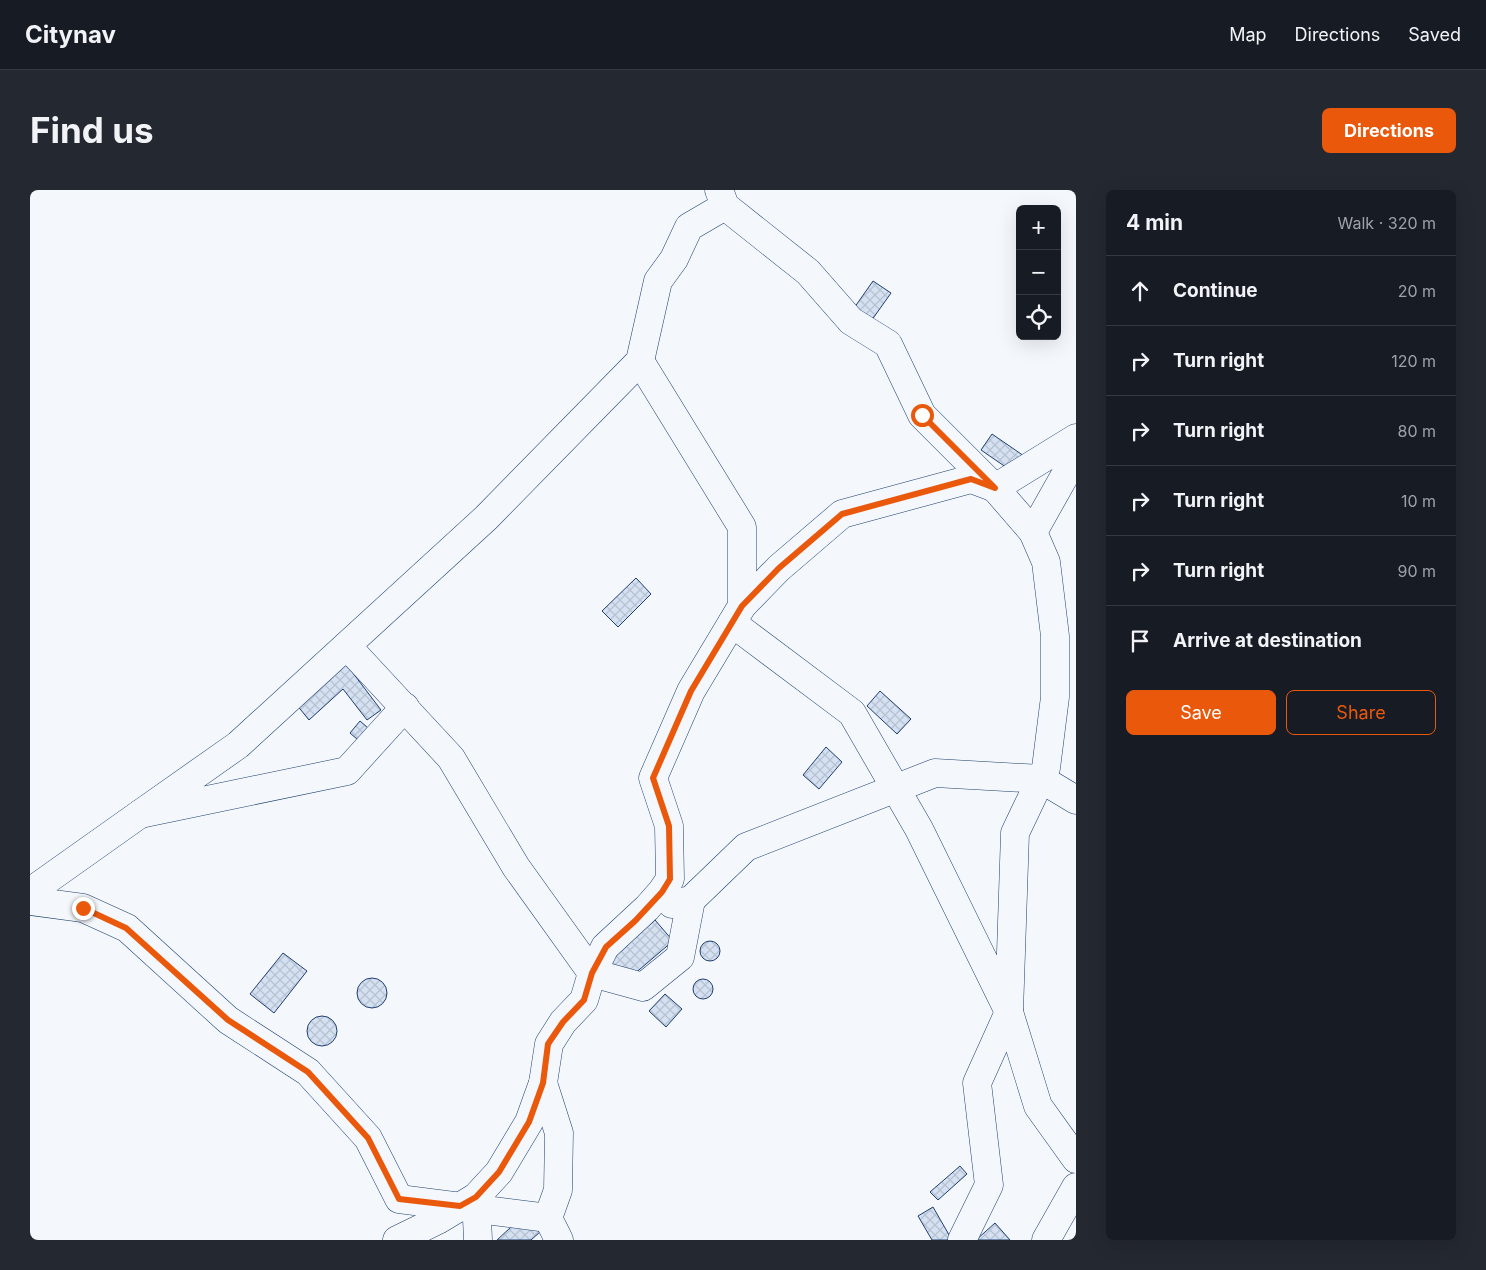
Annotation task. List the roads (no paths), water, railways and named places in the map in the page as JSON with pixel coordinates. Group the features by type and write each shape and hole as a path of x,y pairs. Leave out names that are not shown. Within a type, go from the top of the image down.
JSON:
{"street":[{"path":"30,892 238,744 486,518 640,361 658,280 674,259 689,227 722,198 808,272 851,320 888,344 922,415 995,488 1033,532 1046,562 1055,636 1055,697 1046,768 1015,832 1009,1012 977,1083 989,1185 962,1240"},
{"path":"640,361 742,527 737,615"},
{"path":"995,488 1076,438"},
{"path":"1033,532 1068,470 1076,447"},
{"path":"397,1240 471,1204 499,1172 529,1122 543,1083 548,1044 563,1022 584,1000 592,973 606,947 647,908 662,892 670,879 669,826 653,778 691,691 737,615 779,568 842,514 971,479 995,488"},
{"path":"737,615 852,713 919,829 1009,1012 1038,1106 1076,1159"},
{"path":"347,646 452,758 516,867 592,973 643,988 680,957 691,900"},
{"path":"140,814 347,771 405,707"},
{"path":"647,908 691,900 746,846 935,773 1041,779 1076,800"},
{"path":"30,900 83,908 126,928 228,1020 308,1072 368,1138 399,1199 471,1204 553,1229 558,1190 559,1133 543,1083"},
{"path":"1046,1240 1076,1187"},
{"path":"471,1204 478,1240"}]}
